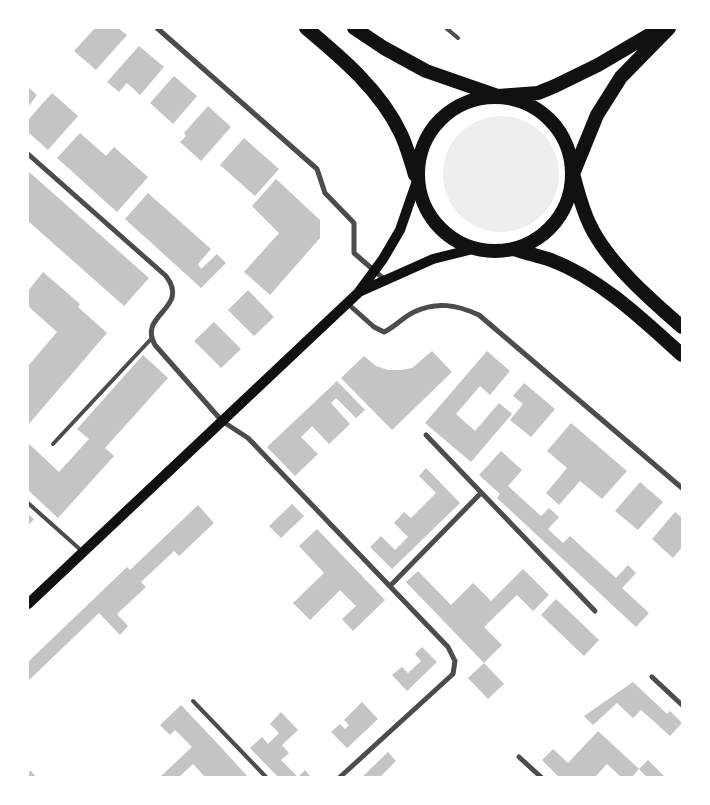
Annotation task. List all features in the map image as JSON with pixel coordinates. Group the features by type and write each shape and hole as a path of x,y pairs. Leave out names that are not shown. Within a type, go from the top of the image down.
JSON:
{"highway":[{"path":"306,28 357,73 376,96 402,135 417,181 422,204 434,224 452,239 473,249 493,252 514,250 537,239 556,222 568,200 573,174 597,115 621,78 669,28"},
{"path":"354,28 384,48 426,71 498,96 522,101 543,112 559,130 569,151 573,174 590,225 605,249 637,285 682,327"},
{"path":"417,181 419,154 430,130 448,111 472,99 538,93 598,65 662,28"},
{"path":"514,250 552,260 586,278 625,304 682,354"}],"main road":[{"path":"358,293 400,230 417,181"},
{"path":"28,604 358,293 433,259 473,249"}],"street":[{"path":"157,28 317,169 325,193 354,223 354,254 385,280"},
{"path":"28,154 166,276 173,285 174,296 153,322 150,332 151,339 222,421 248,438 448,647 455,661 453,674 339,778"},
{"path":"346,303 374,328 384,332 414,312 439,304 460,306 479,315 682,488"},
{"path":"426,435 595,611"},
{"path":"390,586 482,493"},
{"path":"652,677 682,706"},
{"path":"520,757 542,778"}],"lane":[{"path":"446,28 458,38"},
{"path":"53,444 151,339"},
{"path":"28,503 83,552"},
{"path":"193,701 267,778"}],"shaded area":[{"path":"501,116 523,120 542,133 555,152 559,174 555,196 542,215 523,228 501,232 479,228 460,215 447,196 443,174 447,152 460,133 479,120"}],"building":[{"path":"95,28 118,28 127,35 96,70 74,51"},
{"path":"139,46 164,67 140,95 127,83 119,92 107,82"},
{"path":"174,76 197,96 173,124 150,103"},
{"path":"28,87 37,95 28,107"},
{"path":"52,93 78,116 48,150 28,132 28,120"},
{"path":"208,106 231,127 201,161 180,142 186,136 184,133"},
{"path":"80,133 106,156 114,147 148,177 117,212 57,158"},
{"path":"244,138 279,169 255,196 220,165"},
{"path":"28,171 149,278 124,306 28,221"},
{"path":"276,179 320,220 320,238 270,295 244,272 279,233 252,206"},
{"path":"148,193 211,249 198,264 201,269 217,254 226,263 201,288 125,219"},
{"path":"43,272 80,304 78,307 107,333 28,425 28,366 57,332 28,306 28,291"},
{"path":"248,290 274,317 254,336 228,310"},
{"path":"214,322 241,349 221,368 194,341"},
{"path":"432,351 452,372 392,430 341,378 364,356 376,366 388,370 401,370 412,368"},
{"path":"487,351 510,371 490,395 480,386 456,414 475,431 499,403 512,414 471,462 425,423"},
{"path":"143,355 168,378 105,448 114,456 58,518 28,490 28,443 59,472 89,439 77,429"},
{"path":"337,381 365,410 356,418 336,398 331,403 350,424 329,444 312,426 301,437 318,454 295,476 267,447"},
{"path":"524,383 555,409 531,437 510,420 523,404 513,396"},
{"path":"571,423 627,471 602,499 580,481 559,505 546,493 567,468 547,451"},
{"path":"501,451 522,470 508,486 541,516 549,508 559,517 548,529 563,543 570,536 616,578 628,565 636,573 622,588 649,613 636,627 497,498 500,494 479,475"},
{"path":"426,468 460,503 392,569 370,547 381,536 395,550 408,537 394,523 404,512 411,518 436,493 419,476"},
{"path":"640,482 663,502 638,530 615,511"},
{"path":"292,504 304,516 281,538 269,526"},
{"path":"198,505 214,523 179,556 174,551 141,582 146,587 117,614 128,626 120,635 99,613 28,681 28,662 127,567 130,570"},
{"path":"675,512 682,518 682,547 673,558 652,539"},
{"path":"28,514 34,519 28,526"},
{"path":"317,529 385,600 353,631 342,619 356,606 340,590 310,620 293,603 324,573 299,546"},
{"path":"523,569 549,595 533,611 517,595 484,627 502,645 484,663 406,582 418,571 451,605 473,583 491,601"},
{"path":"556,599 599,640 584,656 541,615"},
{"path":"422,647 437,662 407,691 392,675 402,667 408,673 421,661 415,654"},
{"path":"484,663 504,684 488,699 468,678"},
{"path":"633,682 667,714 670,711 682,723 670,736 641,710 633,718 617,703 593,725 584,716"},
{"path":"362,702 378,719 347,748 331,732 340,724 345,729 349,725 344,720"},
{"path":"181,705 249,778 206,778 193,764 178,778 159,778 192,747 175,730 170,735 160,725"},
{"path":"281,712 298,730 282,745 289,753 281,760 298,777 305,770 312,778 279,778 250,748 262,737 268,744 279,733 270,724"},
{"path":"598,731 639,769 631,778 622,778 607,764 596,776 598,778 560,778 542,760 553,749 568,763"},
{"path":"388,752 396,761 379,778 361,778"},
{"path":"648,760 666,778 648,778 639,769"},
{"path":"30,770 37,778 28,778"}]}
